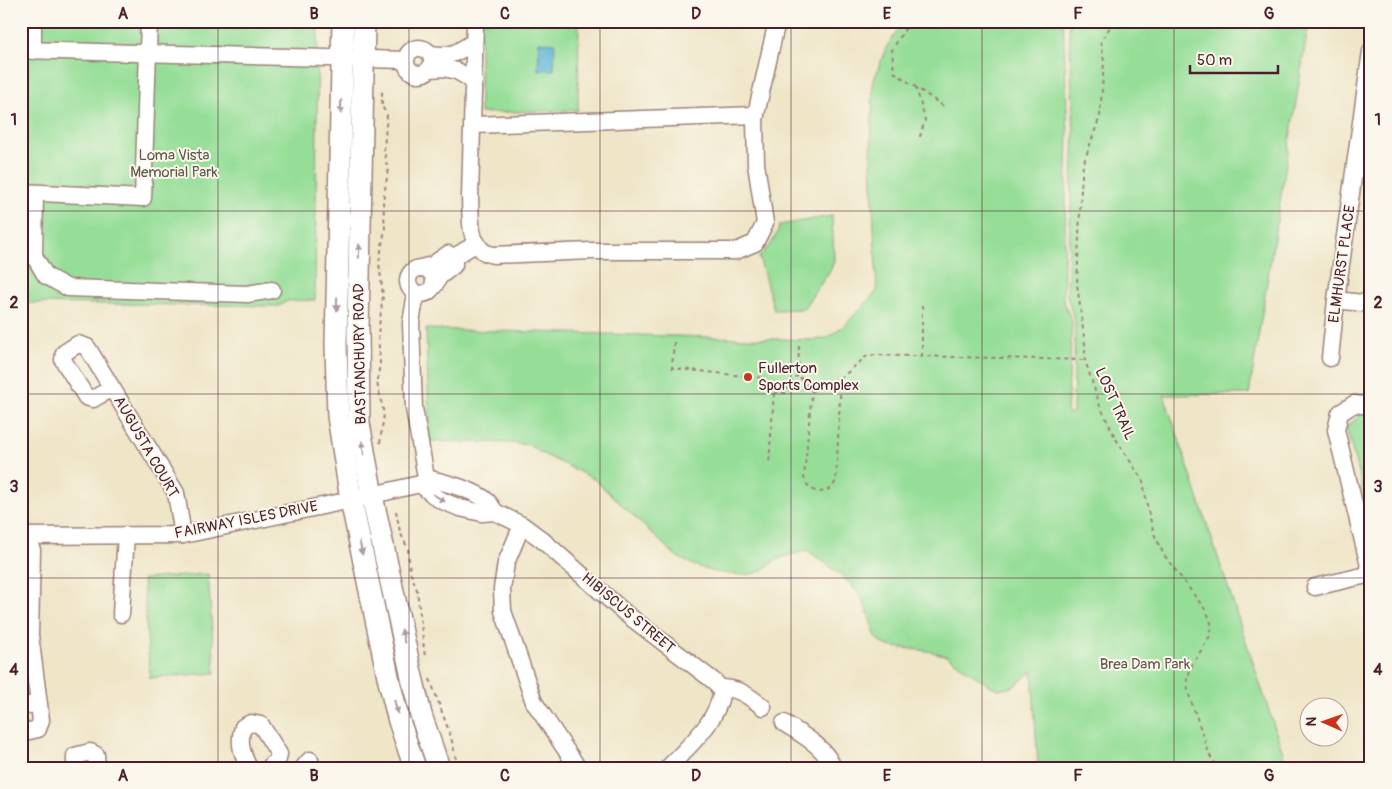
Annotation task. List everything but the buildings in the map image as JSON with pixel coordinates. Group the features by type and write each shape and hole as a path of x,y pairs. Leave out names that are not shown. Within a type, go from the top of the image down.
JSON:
{"main road":[{"name":"BASTANCHURY ROAD","path":"343,21 336,394 343,453 362,498 426,732 439,768"},
{"name":"BASTANCHURY ROAD","path":"364,21 358,384 362,498 389,681 399,721 415,768"}],"street":[{"path":"33,21 27,50 406,60 408,68 416,74 424,73 430,62 451,55 474,42"},
{"path":"149,21 143,198 28,192 34,256 46,276 68,288 247,294 272,290"},
{"path":"475,21 470,197 471,226 477,243 482,250 493,255 591,251 736,251 755,243 765,223 756,164 756,115 777,21"},
{"name":"ELMHURST PLACE","path":"1330,358 1336,300 1371,51"},
{"path":"430,62 457,71 474,81"},
{"path":"473,124 756,115"},
{"path":"454,256 454,265 439,277 432,289 425,294 416,294 410,287 408,281 412,272 432,265 448,254 454,256 477,243"},
{"path":"421,268 431,272 434,286"},
{"path":"416,294 411,323 414,408 423,481"},
{"path":"1336,300 1371,304"},
{"name":"AUGUSTA COURT","path":"112,388 176,493 183,536"},
{"path":"1314,587 1370,574 1336,430 1340,413 1354,404 1371,406"},
{"name":"FAIRWAY ISLES DRIVE","path":"22,534 183,536 362,498 423,481"},
{"name":"HIBISCUS STREET","path":"423,481 452,485 482,497 495,512 522,525 570,564 625,613 715,682 719,688"},
{"name":"HIBISCUS STREET","path":"423,481 437,498 460,508 482,513 495,512"},
{"path":"460,508 468,498 467,491"},
{"path":"522,525 506,563 502,589 503,612 534,702 578,768"},
{"path":"21,733 38,729 41,720 30,635 32,550 22,534"},
{"path":"121,614 126,535"},
{"path":"668,768 711,720 720,703 722,692 719,688 732,688 743,692 764,707"},
{"path":"21,707 38,703"},
{"path":"248,768 242,752 240,736 243,728 252,723 261,725 279,754 278,759 269,768"},
{"path":"784,723 817,745 831,760 834,768"},
{"path":"75,768 75,756 90,752 96,755 98,768"}],"path":[{"path":"910,21 892,50 894,72 946,108"},
{"name":"LOST TRAIL","path":"1114,21 1101,41 1104,62 1100,116 1083,164 1077,284 1085,344 1085,360 1100,406 1116,440 1143,481 1148,511 1155,536 1164,555 1207,612 1212,626 1210,636 1192,665 1187,679 1188,692 1210,756 1218,768"},
{"path":"916,87 925,120 919,140"},
{"path":"379,451 384,414 377,383 380,364 378,334 383,296 379,262 385,229 382,200 388,172 384,148 387,115 382,106 382,88"},
{"path":"922,306 922,357"},
{"path":"674,342 672,368 761,378 774,392 787,393 787,386 798,375 799,346"},
{"path":"812,391 841,378 868,355 1085,360"},
{"path":"798,375 812,391 804,477 810,489 820,493 832,488 837,477 841,378"},
{"path":"769,464 774,392"},
{"path":"396,511 400,532 408,549 410,571 417,590 426,659"},
{"path":"430,677 451,737 458,768"}],"green space":[{"name":"Loma Vista Memorial Park","path":"21,21 318,21 315,300 287,301 279,306 21,303"},
{"path":"480,21 579,21 578,110 480,113"},
{"name":"Brea Dam Park","path":"904,21 1063,21 1068,134 1063,300 1072,322 1067,414 1073,413 1075,322 1067,296 1074,135 1069,21 1309,21 1249,394 1164,395 1288,768 1038,768 1032,671 1014,686 1000,689 989,685 944,655 881,643 876,638 865,605 858,593 838,573 807,550 778,559 762,570 751,574 729,574 705,569 675,555 594,479 539,452 529,445 430,441 426,329 815,340 827,338 846,324 877,291 871,161 873,82 886,48"},
{"path":"832,216 834,261 831,269 803,309 774,310 759,257 772,242 780,225"},
{"path":"1364,413 1371,413 1371,553 1360,478 1346,427"},
{"path":"208,574 215,673 150,678 143,579"}],"water":[{"path":"539,42 555,43 554,70 538,70"}],"place":[{"name":"Fullerton Sports Complex","path":"748,377"}]}
